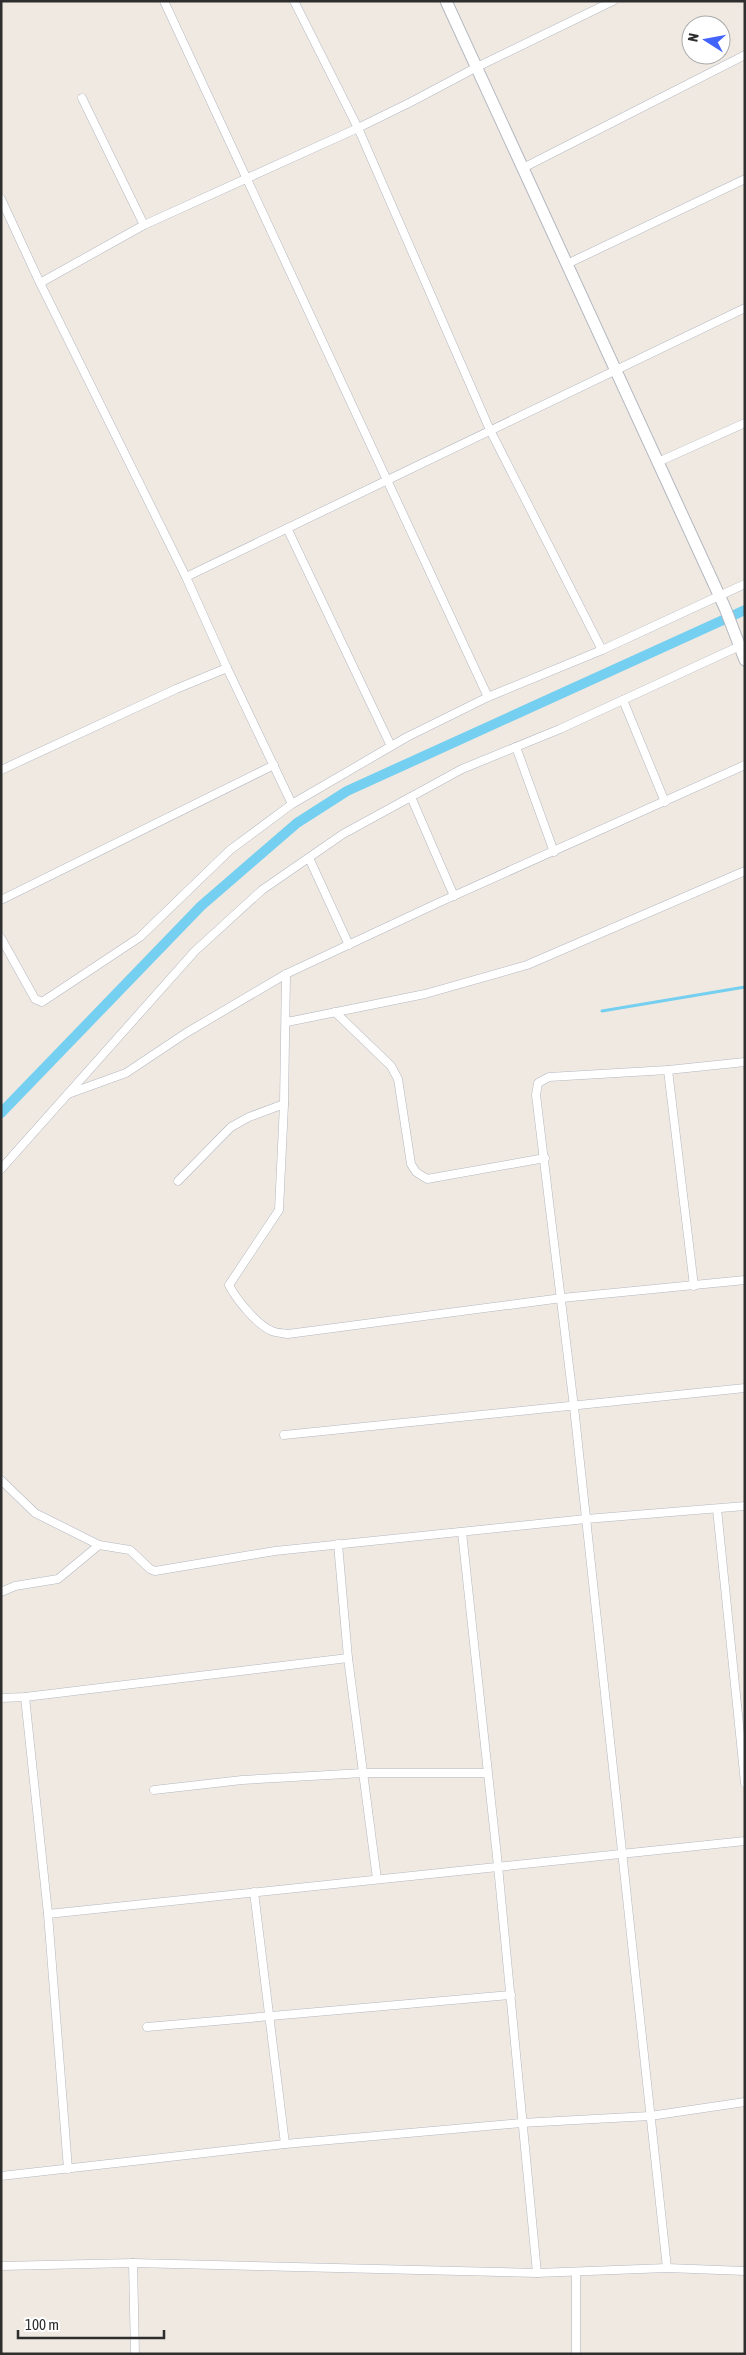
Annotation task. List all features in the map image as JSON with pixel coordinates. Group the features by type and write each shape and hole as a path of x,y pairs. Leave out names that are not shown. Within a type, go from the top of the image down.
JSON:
{"street":[{"path":"164,1 488,697"},
{"path":"294,1 358,128 490,430 602,650"},
{"path":"446,1 720,596 742,645 745,660"},
{"path":"40,283 144,225 358,128 476,67 613,1"},
{"path":"523,168 745,55"},
{"path":"82,98 144,225"},
{"path":"567,264 745,179"},
{"path":"1,199 40,283 186,577 292,804"},
{"path":"186,577 490,430 616,372 745,308"},
{"path":"658,462 745,423"},
{"path":"287,528 391,746"},
{"path":"1,938 36,999 42,1002 140,937 230,850 292,804 391,746 488,697 602,650 745,584"},
{"path":"1,1169 194,951 262,890 343,834 462,769 623,700 742,645"},
{"path":"1,770 176,689 227,668"},
{"path":"623,700 665,802"},
{"path":"516,747 554,852"},
{"path":"66,1094 126,1073 186,1033 286,974 745,764"},
{"path":"1,900 274,765"},
{"path":"411,797 454,896"},
{"path":"309,858 349,945"},
{"path":"287,1022 425,994 528,965 745,871"},
{"path":"286,974 287,1022 279,1210 229,1285 235,1296 262,1324 272,1331 288,1334 562,1298 745,1280"},
{"path":"335,1012 392,1066 398,1079 412,1164 416,1172 427,1179 545,1158"},
{"path":"667,2268 562,1298 536,1095 538,1083 549,1077 668,1070 745,1062"},
{"path":"668,1070 694,1286"},
{"path":"178,1181 231,1128 249,1117 284,1104"},
{"path":"284,1435 574,1407 745,1388"},
{"path":"1,1480 35,1513 99,1545 130,1550 150,1569 155,1571 275,1551 338,1544 586,1519 745,1506"},
{"path":"717,1509 745,1782"},
{"path":"462,1532 498,1866 537,2273"},
{"path":"338,1544 348,1658 377,1879"},
{"path":"1,1592 15,1586 58,1579 99,1545"},
{"path":"1,1698 25,1697 348,1658"},
{"path":"25,1697 48,1914 68,2169"},
{"path":"154,1790 242,1780 362,1773 487,1773"},
{"path":"48,1914 745,1841"},
{"path":"254,1892 285,2144"},
{"path":"147,2026 511,1995"},
{"path":"1,2176 285,2144 522,2123 650,2116 745,2102"},
{"path":"1,2266 133,2263 537,2273 667,2268 745,2271"},
{"path":"133,2263 136,2354"},
{"path":"576,2273 576,2354"}],"waterway":[{"path":"1,1113 201,906 297,823 347,791 745,610"},
{"path":"602,1011 745,987"}]}
